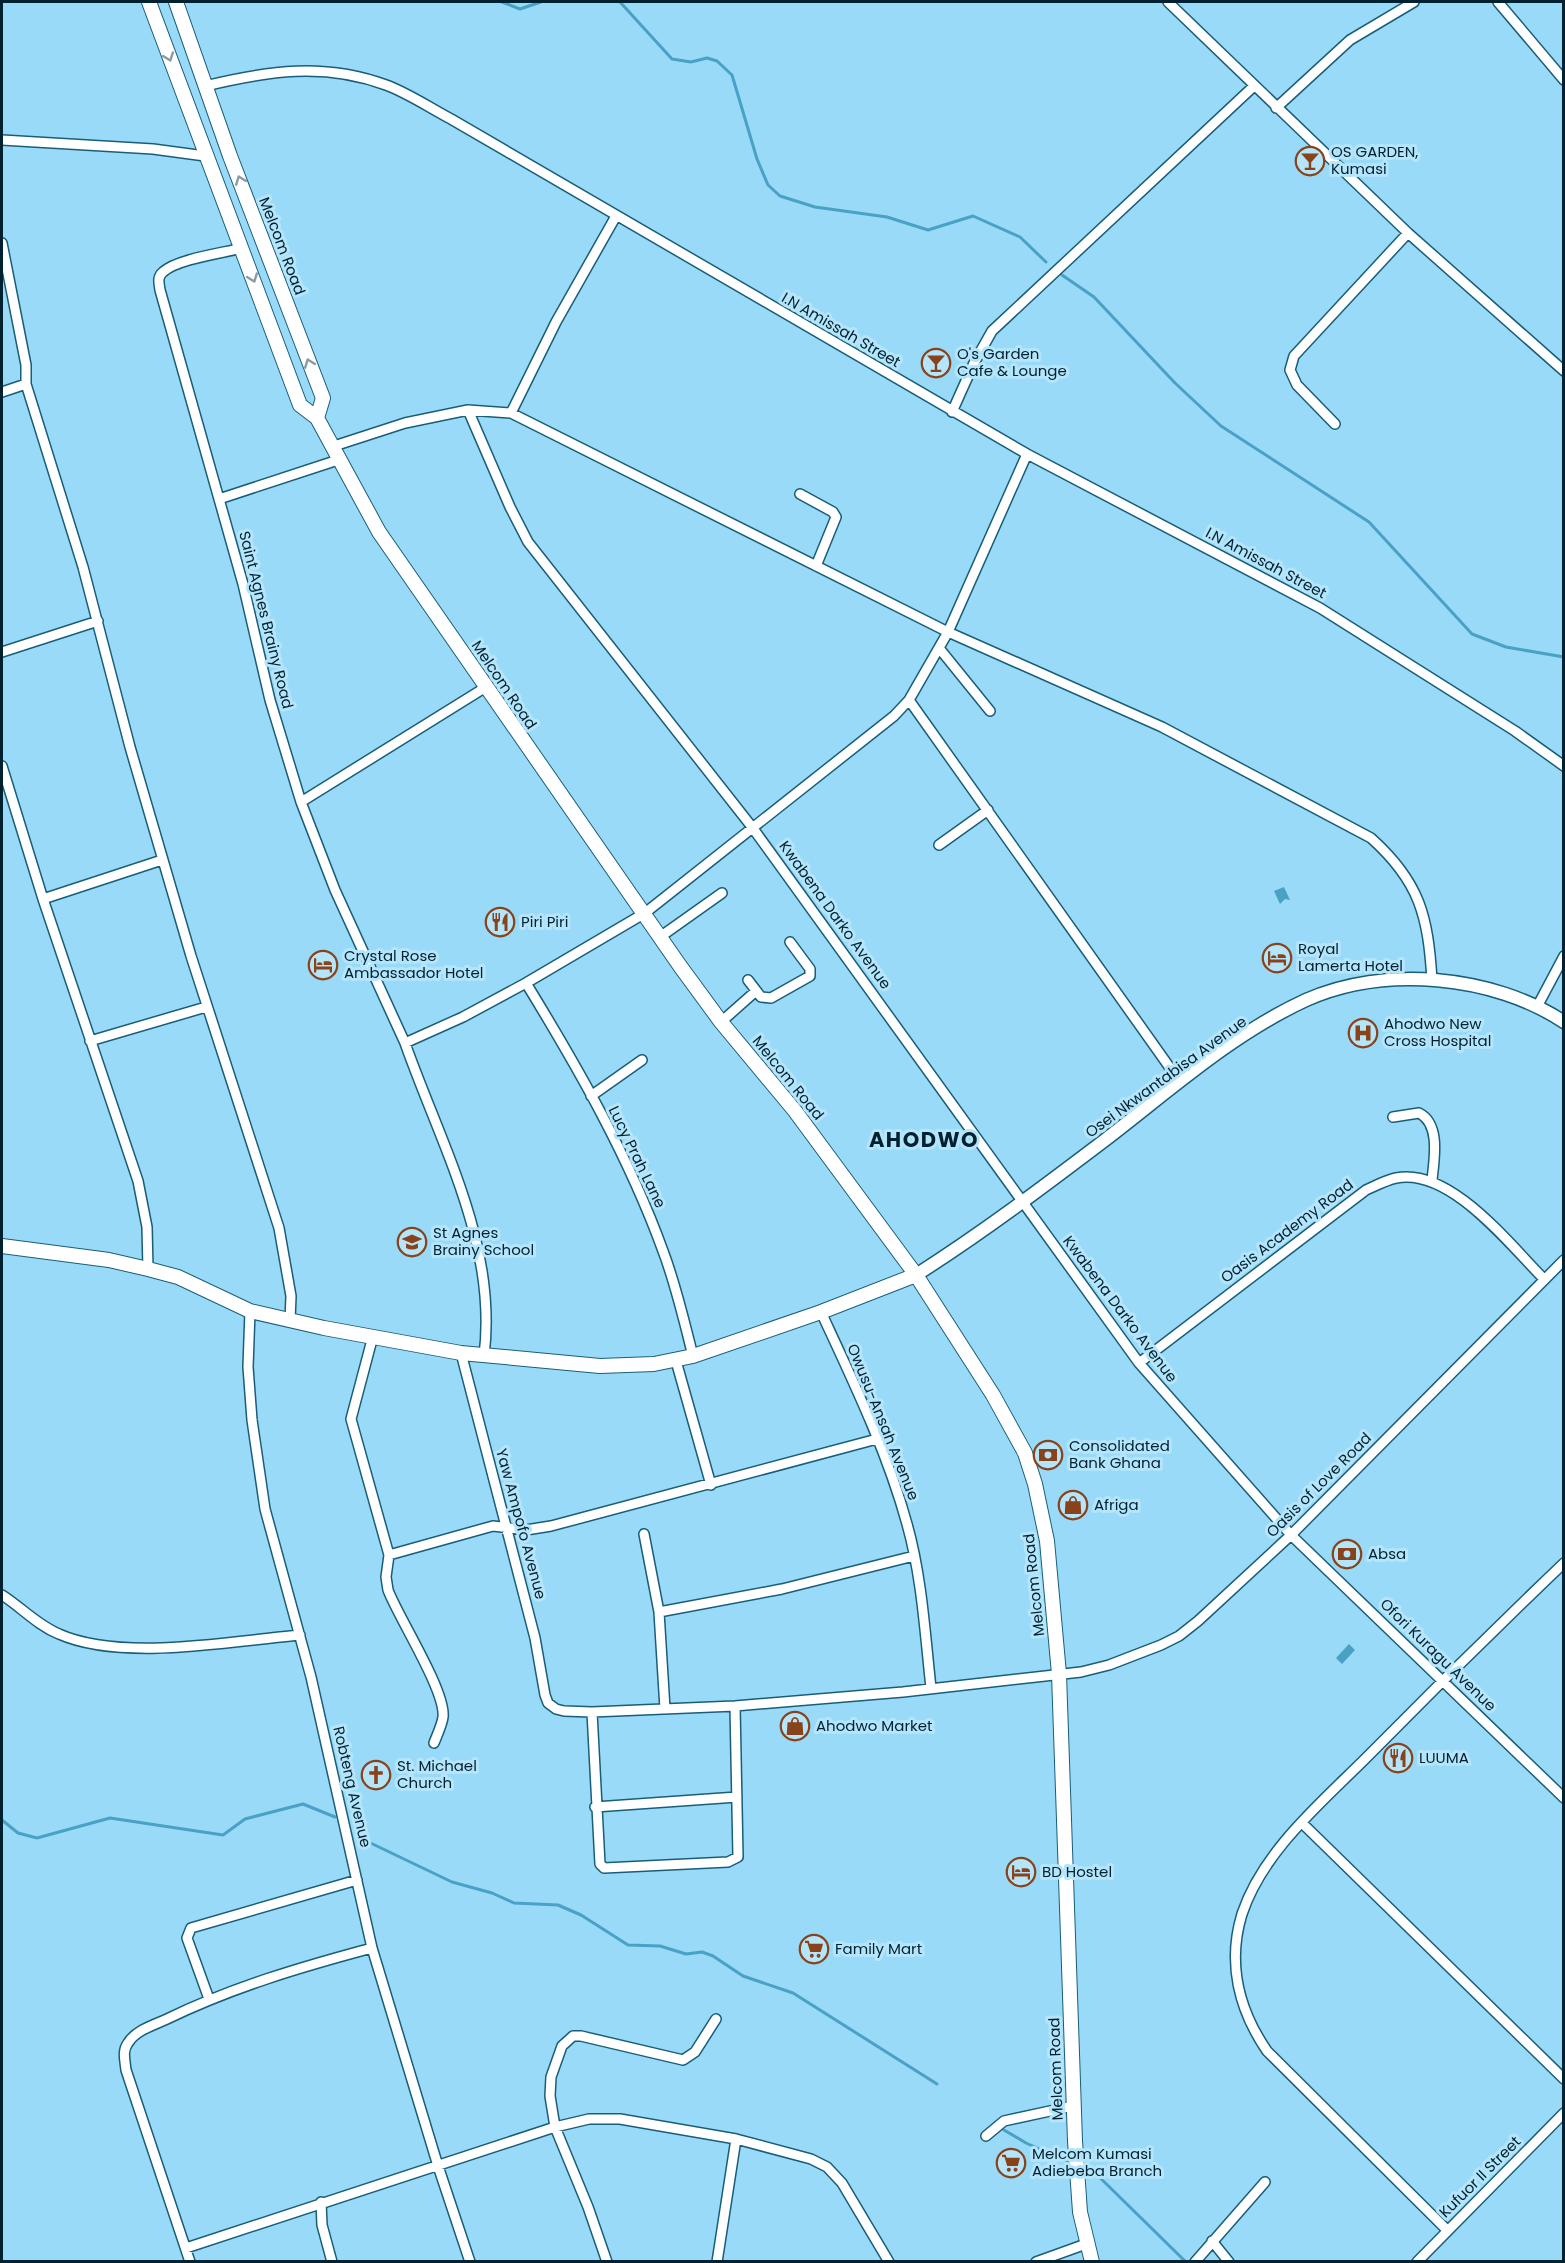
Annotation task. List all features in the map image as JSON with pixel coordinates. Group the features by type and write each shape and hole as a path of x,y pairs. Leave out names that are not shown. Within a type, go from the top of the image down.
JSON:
{"main road":[{"path":"149,2 300,405 317,418"},
{"name":"Melcom Road","path":"176,2 205,86 322,398 317,418 379,532 721,1023 795,1111 916,1275 993,1395 1024,1454 1035,1484 1047,1541 1059,1674 1073,2106 1080,2212 1092,2262"},
{"path":"205,156 231,156"},
{"path":"2,1246 109,1260 148,1269 178,1277 250,1311 290,1320 461,1353 600,1366 676,1361 821,1312 916,1275"}],"street":[{"path":"1168,2 1408,233 1563,371"},
{"path":"1276,108 1350,40 1414,2"},
{"path":"1498,2 1563,80"},
{"name":"I.N Amissah Street","path":"205,86 259,73 326,69 387,85 451,119 952,412 1027,454 1320,608 1515,731 1563,766"},
{"path":"952,412 992,331 1254,86"},
{"path":"2,140 153,149 205,156"},
{"path":"511,413 556,322 616,216"},
{"path":"1335,424 1297,385 1290,370 1294,356 1408,233"},
{"path":"2,243 26,365 26,384 98,621 162,860 206,1008 279,1228 291,1296 290,1320"},
{"name":"Saint Agnes Brainy Road","path":"242,248 178,264 163,272 158,279 243,584 270,700 301,802 335,890 405,1043 479,1244 486,1299 487,1330 484,1356"},
{"path":"2,392 26,384"},
{"path":"331,447 405,423 468,410 511,413 948,632 1162,726 1371,838 1393,857 1424,910 1430,940 1432,980"},
{"name":"Kwabena Darko Avenue","path":"468,410 528,542 752,827 1139,1364 1291,1535"},
{"path":"405,1043 463,1017 526,983 645,913 894,716 909,700 948,632 1027,454"},
{"path":"219,499 338,460"},
{"path":"800,494 833,512 836,517 816,566"},
{"path":"2,652 98,621"},
{"path":"939,648 990,711"},
{"path":"301,802 486,687"},
{"path":"909,700 1180,1082"},
{"path":"2,765 43,899 138,1181 147,1227 148,1269"},
{"path":"939,845 988,810"},
{"path":"43,899 162,860"},
{"path":"660,937 722,892"},
{"path":"748,980 761,997 771,998 810,976 810,969 790,942"},
{"path":"1538,1005 1563,956"},
{"name":"Osei Nkwantabisa Avenue","path":"916,1275 1023,1203 1180,1082 1252,1030 1307,1000 1354,986 1432,980 1466,982 1538,1005 1563,1022"},
{"name":"Lucy Prah Lane","path":"526,983 591,1096 647,1210 664,1251 693,1356"},
{"path":"721,1023 756,992"},
{"path":"90,1041 206,1008"},
{"path":"591,1096 642,1060"},
{"path":"1393,1117 1419,1113 1425,1117 1437,1143 1432,1180"},
{"name":"Oasis Academy Road","path":"1139,1364 1366,1190 1397,1178 1432,1180 1457,1193 1544,1278"},
{"name":"Oasis of Love Road","path":"548,1702 556,1709 592,1712 735,1706 931,1688 1059,1674 1109,1665 1179,1636 1291,1535 1563,1260"},
{"name":"Robteng Avenue","path":"250,1311 249,1367 258,1463 265,1509 300,1635 372,1947 438,2166 470,2262"},
{"name":"Owusu-Ansah Avenue","path":"821,1312 896,1486 914,1556 931,1688"},
{"path":"373,1336 351,1419 389,1556 386,1577 388,1590 427,1667 443,1707 443,1718 434,1743"},
{"name":"Yaw Ampofo Avenue","path":"461,1353 535,1638 548,1702"},
{"path":"676,1361 711,1485"},
{"path":"389,1556 479,1529 506,1526 526,1530 551,1526 877,1439"},
{"path":"644,1533 659,1612 665,1709"},
{"name":"Ofori Kuragu Avenue","path":"1291,1535 1563,1798"},
{"path":"659,1612 782,1588 914,1556"},
{"path":"1447,2230 1267,2051 1246,2014 1237,1980 1236,1938 1243,1913 1261,1873 1302,1823 1442,1680 1563,1563"},
{"path":"2,1595 56,1633 89,1644 167,1647 300,1635"},
{"path":"592,1712 595,1807 600,1864 604,1868 735,1860 739,1853 735,1706"},
{"path":"595,1807 737,1797"},
{"path":"1302,1823 1563,2079"},
{"path":"208,1999 187,1938 191,1928 357,1880"},
{"path":"190,2262 126,2070 124,2052 131,2039 142,2031 208,1999 292,1970 372,1947"},
{"path":"607,2262 596,2225 555,2127 550,2086 567,2040 581,2036 683,2060 694,2052 716,2019"},
{"path":"986,2136 995,2125 1004,2121 1073,2106"},
{"name":"Kufuor II Street","path":"1417,2262 1563,2113"},
{"path":"186,2248 555,2127 589,2119 620,2119 736,2139 811,2159 827,2167 842,2183 889,2262"},
{"path":"717,2262 736,2139"},
{"path":"1195,2261 1265,2182"},
{"path":"321,2202 322,2225 332,2262"},
{"path":"1212,2241 1229,2262"},
{"path":"1036,2262 1086,2244"}],"water":[{"path":"1284,887 1290,900 1285,899 1280,904 1274,891"},
{"path":"1349,1644 1355,1650 1342,1664 1336,1658"}],"waterway":[{"path":"502,2 520,9 541,2"},
{"path":"620,2 672,59 691,62 707,58 717,61 732,75 757,159 768,185 780,196 815,207 887,217 928,230 973,216 1020,237 1046,262"},
{"path":"1062,275 1094,297 1175,383 1221,426 1369,522 1472,634 1506,647 1564,657"},
{"path":"2,1820 18,1833 37,1838 110,1818 223,1835 245,1819 303,1804 335,1817"},
{"path":"358,1837 452,1882 492,1893 514,1903 558,1905 581,1915 628,1945 660,1946 686,1954 702,1952 713,1956 743,1976 793,1993 937,2084"},
{"path":"1004,2130 1068,2162"},
{"path":"1086,2164 1186,2262"}],"place":[{"name":"OS GARDEN, Kumasi","path":"1310,161"},
{"name":"O's Garden Cafe & Lounge","path":"936,363"},
{"name":"Piri Piri","path":"500,922"},
{"name":"Royal Lamerta Hotel","path":"1277,958"},
{"name":"Crystal Rose Ambassador Hotel","path":"323,965"},
{"name":"Ahodwo New Cross Hospital","path":"1363,1033"},
{"name":"St Agnes Brainy School","path":"412,1242"},
{"name":"Consolidated Bank Ghana","path":"1048,1455"},
{"name":"Afriga","path":"1073,1505"},
{"name":"Absa","path":"1347,1554"},
{"name":"Ahodwo Market","path":"795,1726"},
{"name":"LUUMA","path":"1398,1758"},
{"name":"St. Michael Church","path":"376,1775"},
{"name":"BD Hostel","path":"1021,1872"},
{"name":"Family Mart","path":"814,1949"},
{"name":"Melcom Kumasi Adiebeba Branch","path":"1011,2163"}],"district":[{"name":"AHODWO","path":"924,1140"}]}
